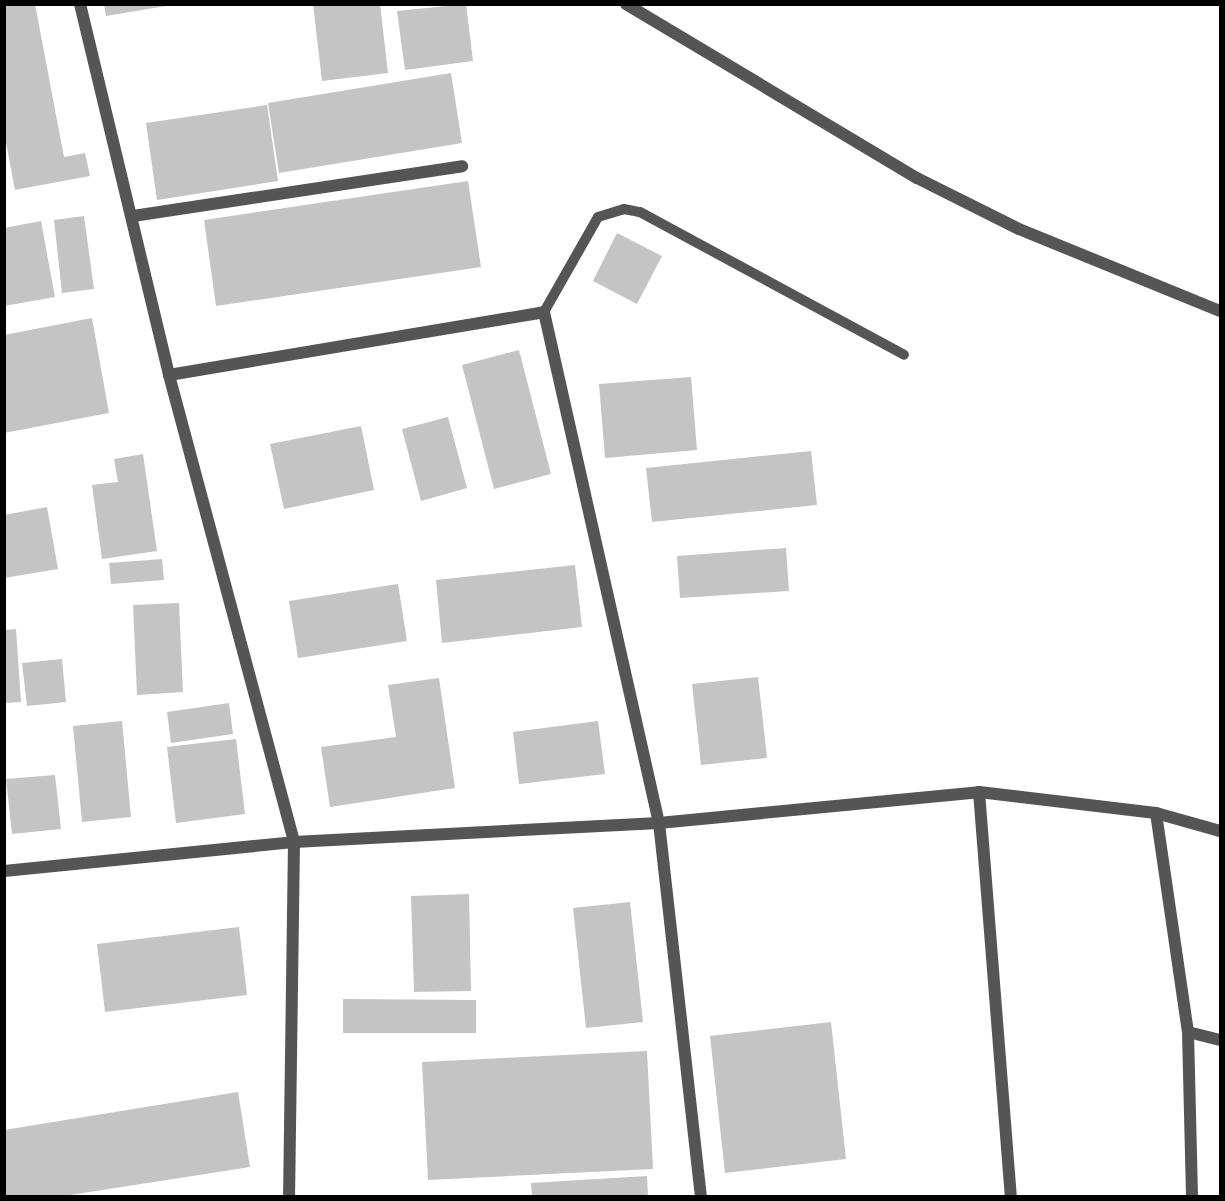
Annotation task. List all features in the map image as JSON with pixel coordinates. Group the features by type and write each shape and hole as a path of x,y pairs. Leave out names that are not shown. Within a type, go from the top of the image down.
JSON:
{"street":[{"path":"80,4 133,216 169,375 294,842 289,1197"},
{"path":"628,5 918,178 1019,229 1221,311"},
{"path":"133,216 462,166"},
{"path":"169,375 544,312 659,823 701,1197"},
{"path":"979,792 1011,1197"},
{"path":"4,871 294,842 659,823 979,792 1156,813 1221,831"},
{"path":"1156,813 1188,1032 1192,1197"},
{"path":"1188,1032 1221,1040"}],"lane":[{"path":"544,312 592,225 610,211 624,209 640,212 904,355"}],"building":[{"path":"4,4 35,4 64,157 85,153 90,176 15,190 4,132"},
{"path":"104,4 166,4 166,6 106,16"},
{"path":"313,4 380,4 388,73 322,81"},
{"path":"466,4 473,61 405,70 397,11"},
{"path":"451,73 462,143 279,173 268,103"},
{"path":"267,105 278,181 157,200 146,123"},
{"path":"468,181 481,267 216,306 204,220"},
{"path":"84,216 94,289 62,293 54,220"},
{"path":"41,221 55,297 4,306 4,228"},
{"path":"617,233 662,256 637,304 593,281"},
{"path":"92,318 109,413 4,433 4,335"},
{"path":"519,350 551,474 494,489 462,365"},
{"path":"691,377 697,450 605,458 599,384"},
{"path":"448,417 467,488 421,501 402,429"},
{"path":"361,426 374,490 284,509 270,444"},
{"path":"811,451 817,505 652,522 646,468"},
{"path":"143,454 157,551 102,559 92,485 118,482 114,459"},
{"path":"47,507 58,569 4,578 4,515"},
{"path":"786,548 789,591 680,598 677,556"},
{"path":"162,559 164,580 111,584 109,563"},
{"path":"575,565 582,627 442,643 436,580"},
{"path":"398,584 407,641 298,658 289,601"},
{"path":"179,603 183,692 137,695 133,605"},
{"path":"16,629 21,702 4,703 4,630"},
{"path":"62,659 66,702 27,706 22,663"},
{"path":"758,677 767,758 701,765 692,684"},
{"path":"439,678 455,788 330,807 321,747 396,737 388,685"},
{"path":"229,703 233,734 171,743 167,712"},
{"path":"122,721 131,817 82,822 73,726"},
{"path":"598,721 605,774 519,784 513,732"},
{"path":"236,739 245,814 176,823 167,747"},
{"path":"55,775 61,829 12,834 6,779"},
{"path":"469,894 471,991 414,992 411,896"},
{"path":"630,902 643,1022 586,1028 573,908"},
{"path":"239,927 247,995 105,1012 97,944"},
{"path":"343,999 476,1000 476,1033 343,1033"},
{"path":"831,1022 846,1159 725,1173 710,1036"},
{"path":"647,1051 653,1169 428,1180 422,1062"},
{"path":"238,1092 250,1167 64,1196 5,1196 4,1130"},
{"path":"647,1176 648,1196 532,1196 531,1183"}]}
